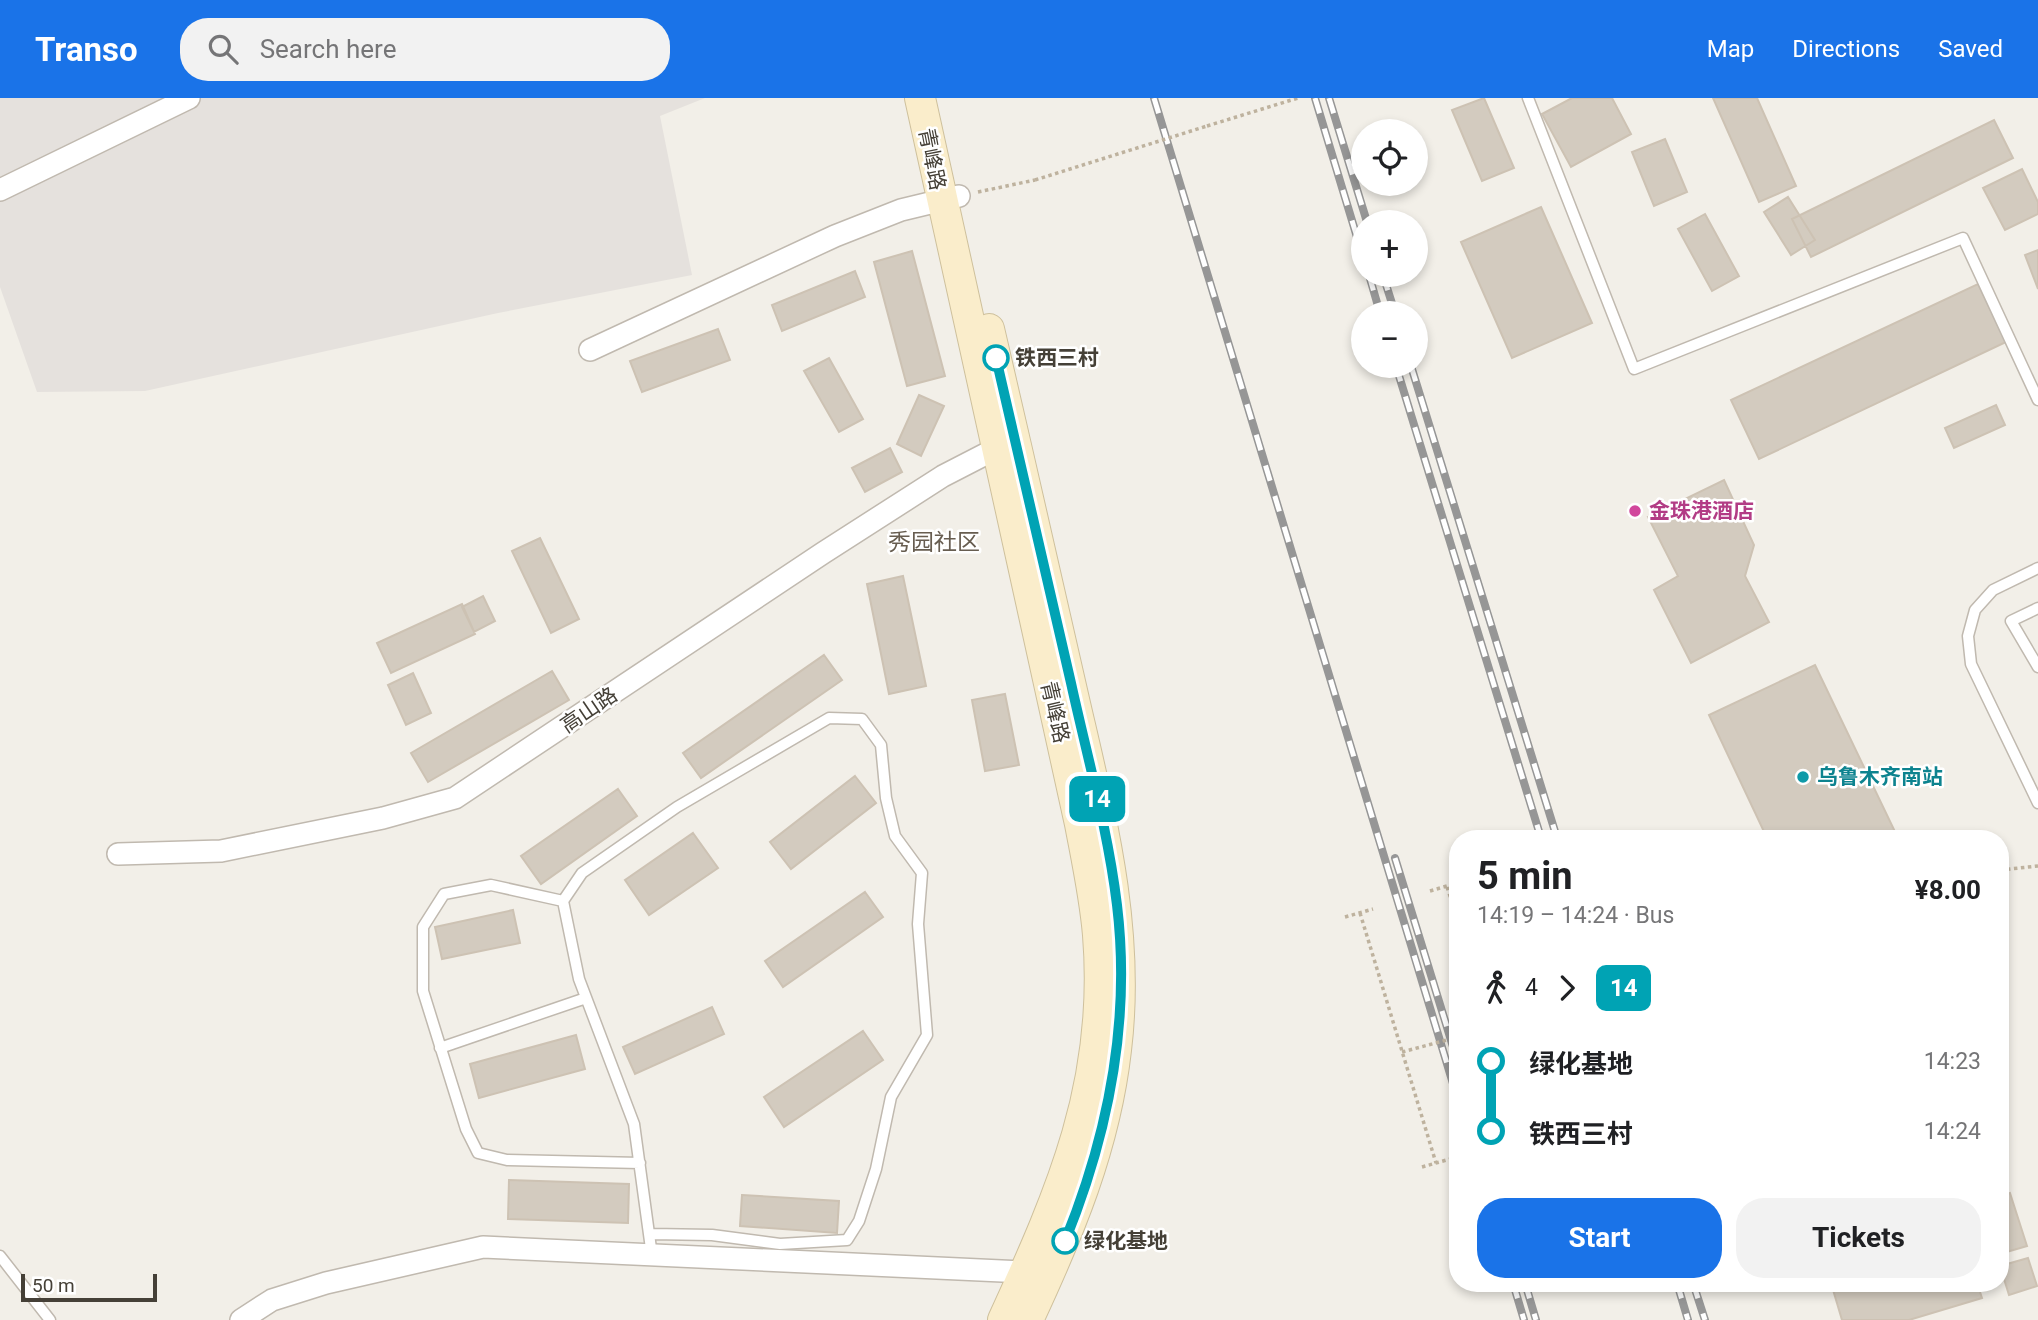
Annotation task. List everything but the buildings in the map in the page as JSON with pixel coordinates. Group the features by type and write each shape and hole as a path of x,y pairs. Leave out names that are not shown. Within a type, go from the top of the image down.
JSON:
{"main road":[{"name":"青峰路","path":"920,98 949,199 1005,444 1101,816 1117,906 1121,990 1108,1108 1093,1167 1065,1241 1028,1320"},
{"name":"青峰路","path":"940,98 949,199"},
{"name":"青峰路","path":"1003,1320 1055,1207 1085,1112 1095,1048 1098,936 1080,824 1005,444"}],"street":[{"path":"0,190 189,98"},
{"path":"590,350 835,236 901,210 949,199"},
{"name":"高山路","path":"118,854 221,851 383,818 455,798 823,553 943,476 1005,444"},
{"path":"242,1320 272,1300 326,1283 483,1247 1025,1272"}],"lane":[{"path":"1528,98 1634,369 1963,238 2038,400"},
{"path":"2038,568 1993,590 1975,610 1968,636 1971,664 2038,803"},
{"path":"2038,608 2011,621 2033,646 2038,667"},
{"path":"650,1234 712,1235 780,1244 846,1240 859,1221 876,1169 891,1097 927,1035 918,925 922,873 895,836 881,746 862,719 829,718 677,807 582,873 563,901 586,998 634,1124 652,1256"},
{"path":"563,901 491,885 444,894 423,927 423,991 466,1129 478,1153 507,1160 640,1163"},
{"path":"440,1048 586,998"},
{"path":"0,1256 50,1320"}],"path":[{"path":"949,199 1035,180 1298,98"},
{"path":"2009,869 2038,866"},
{"path":"1430,891 1447,887 1449,893"},
{"path":"1345,917 1373,909"},
{"path":"1360,913 1436,1163"},
{"path":"1402,1052 1449,1039"},
{"path":"1422,1167 1449,1159"}],"shaded area":[{"path":"0,98 705,98 660,116 692,275 498,313 145,391 37,392 0,287"}],"railway":[{"path":"1154,98 1449,1070"},
{"path":"1315,98 1351,217"},
{"path":"1329,98 1363,210"},
{"path":"1372,287 1377,301"},
{"path":"1387,287 1391,301"},
{"path":"1400,378 1539,830"},
{"path":"1415,378 1555,830"},
{"path":"1395,858 1449,1034"},
{"path":"1516,1292 1524,1320"},
{"path":"1528,1292 1536,1320"},
{"path":"1680,1292 1688,1320"},
{"path":"1696,1292 1705,1320"}],"bus line":[{"name":"14","path":"996,358 1101,816 1117,906 1120,944 1121,990 1108,1108 1093,1167 1065,1241"}],"place":[{"name":"铁西三村","path":"996,358"},
{"name":"金珠港酒店","path":"1635,511"},
{"name":"乌鲁木齐南站","path":"1803,777"},
{"name":"绿化基地","path":"1065,1241"}],"district":[{"name":"秀园社区","path":"934,542"}]}
